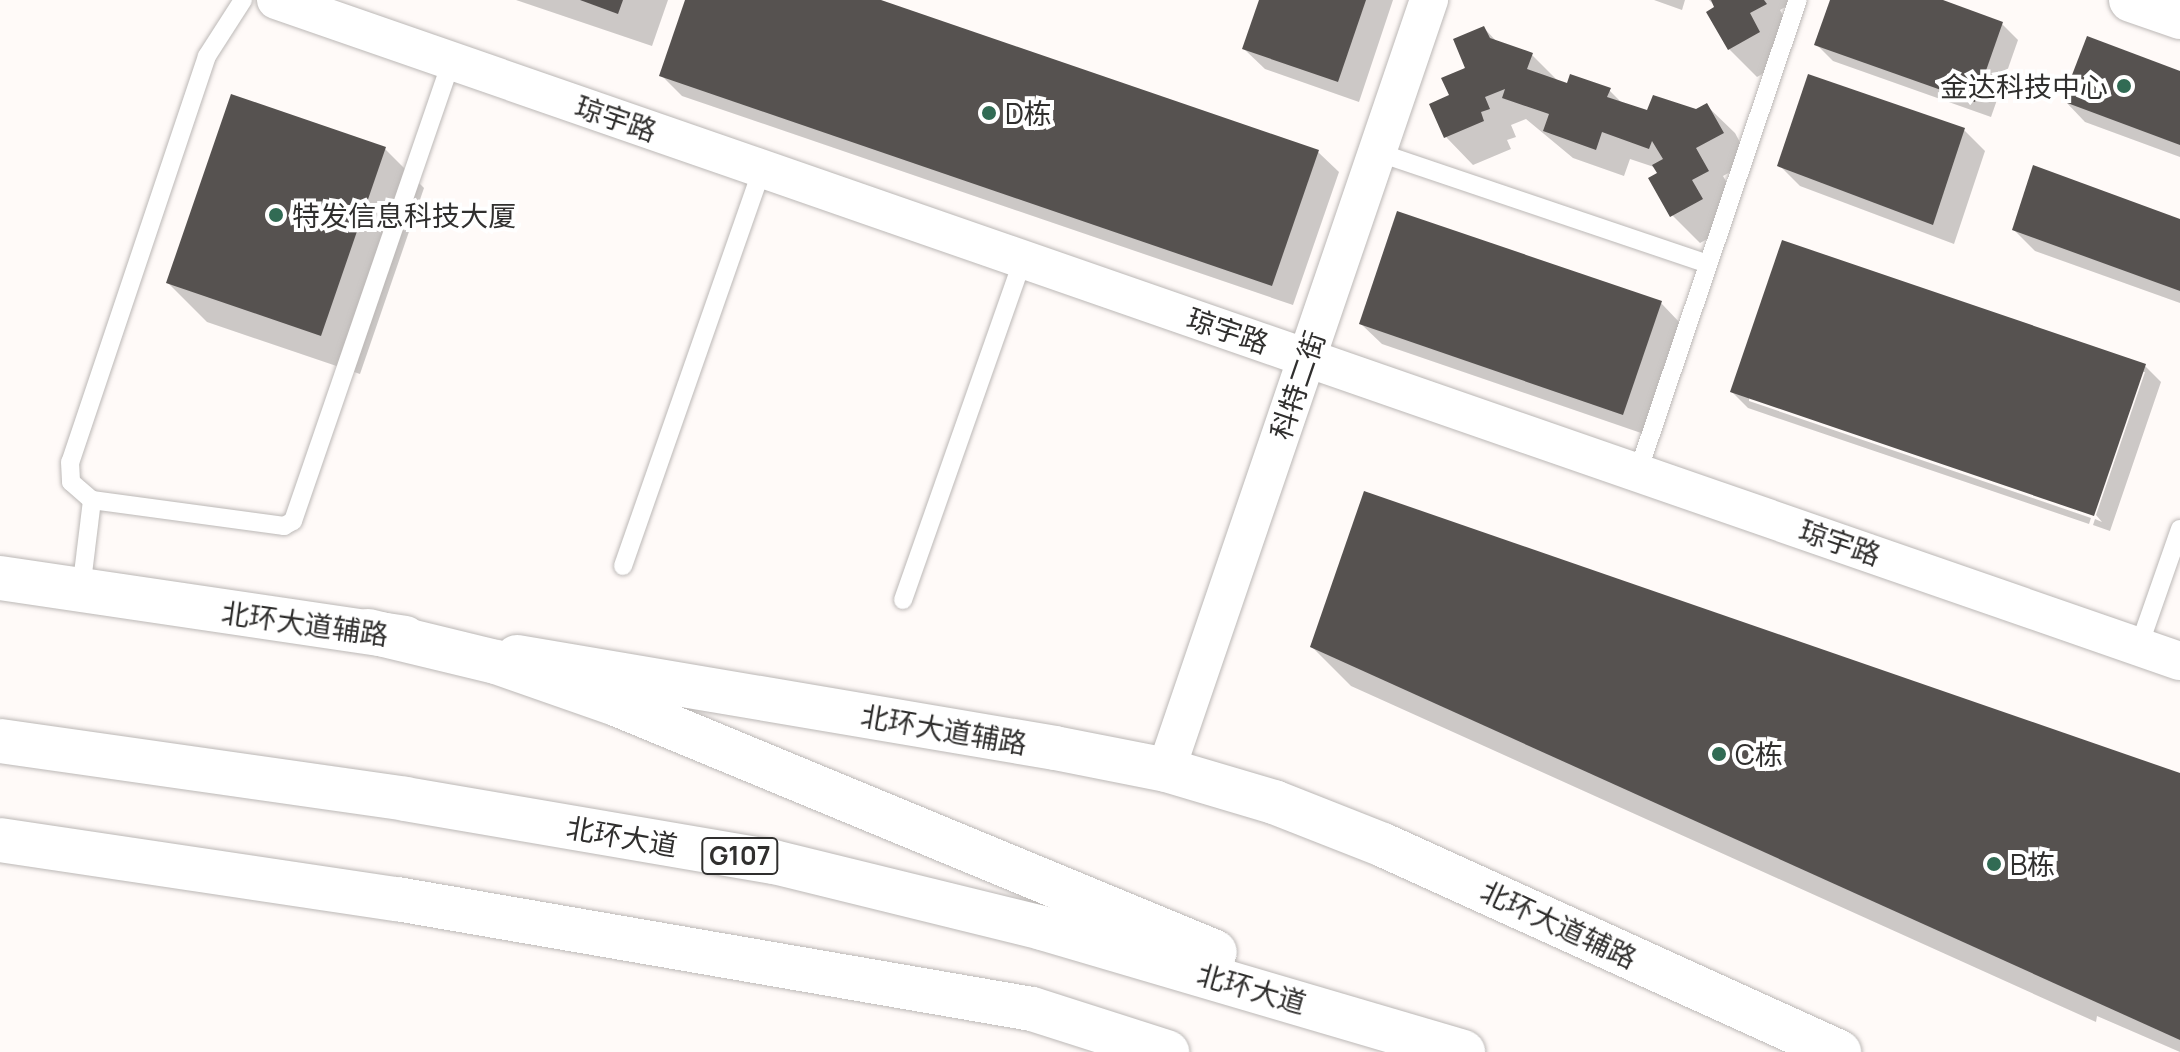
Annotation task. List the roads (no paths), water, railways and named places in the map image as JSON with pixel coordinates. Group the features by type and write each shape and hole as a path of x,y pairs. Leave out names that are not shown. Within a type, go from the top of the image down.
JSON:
{"main road":[{"path":"2131,0 2180,17"},
{"name":"北环大道辅路","path":"0,578 368,631 1166,770 1274,802 1383,845 1839,1052"},
{"path":"368,631 496,662 616,704 1450,1046"},
{"name":"北环大道","path":"0,741 405,799 774,862 1042,928 1450,1046"},
{"path":"0,840 397,899 1032,1009 1167,1052"},
{"path":"1032,1009 1135,1052"}],"street":[{"name":"琼宇路","path":"276,0 2180,661"},
{"name":"科特二街","path":"1166,770 1429,0"}],"lane":[{"path":"243,0 207,56 70,462 75,490 92,500 284,526 293,521 451,61"},
{"path":"1638,472 1798,0"},
{"path":"1377,152 1708,264"},
{"path":"623,566 762,169"},
{"path":"903,600 1023,259"},
{"path":"81,590 92,500"},
{"path":"2139,646 2180,529"}],"place":[{"name":"金达科技中心","path":"2124,86"},
{"name":"D栋","path":"989,113"},
{"name":"特发信息科技大厦","path":"276,215"},
{"name":"C栋","path":"1719,754"},
{"name":"B栋","path":"1994,864"}]}
